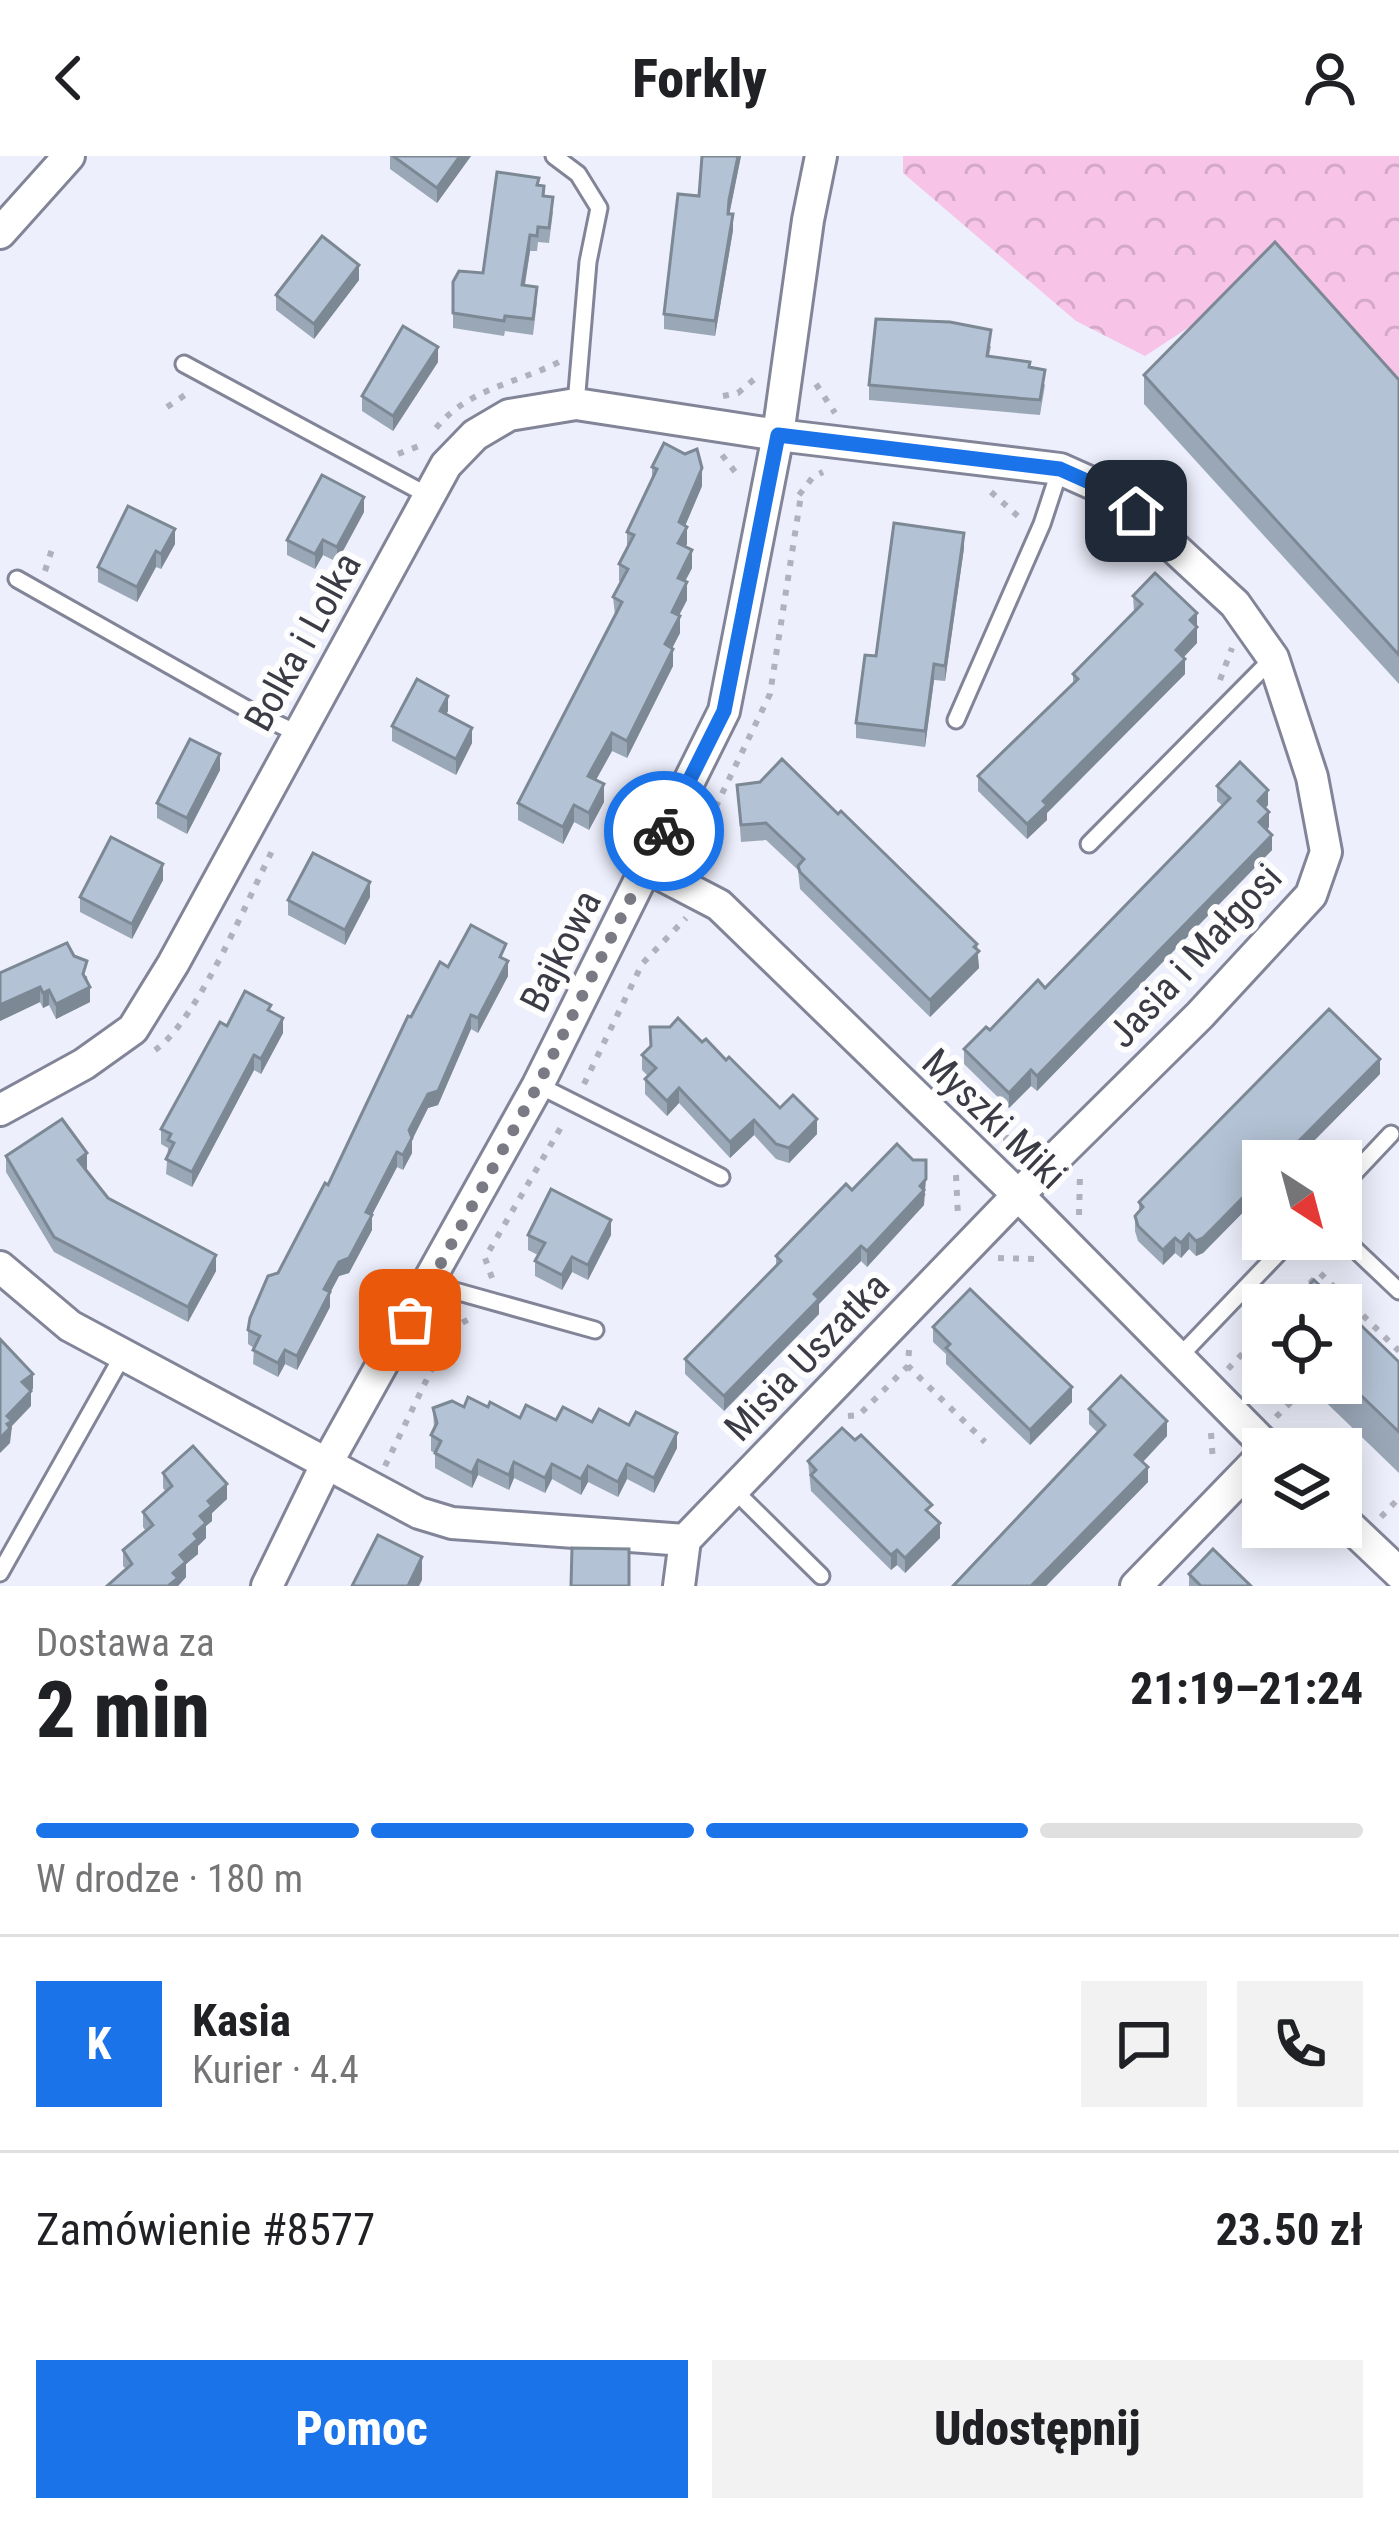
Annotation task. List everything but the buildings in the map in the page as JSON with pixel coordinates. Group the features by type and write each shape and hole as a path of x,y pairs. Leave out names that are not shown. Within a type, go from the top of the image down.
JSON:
{"street":[{"path":"0,233 69,156"},
{"name":"Bajkowa","path":"267,1586 327,1463 538,1085 724,711 778,435 821,156"},
{"name":"Bolka i Lolka","path":"0,1110 84,1064 133,1029 446,465 475,435 509,415 576,404 778,435"},
{"name":"Jasia i Małgosi","path":"778,435 1060,469 1116,494 1235,604 1274,658 1312,777 1326,852 1312,896 1018,1196"},
{"name":"Myszki Miki","path":"648,868 719,905 1252,1428"},
{"name":"Misia Uszatka","path":"685,1540 1018,1196"},
{"path":"0,1267 70,1326 419,1513 452,1523 685,1540 680,1586"},
{"path":"1136,1586 1242,1473"},
{"path":"1362,1539 1398,1574"}],"lane":[{"path":"554,156 578,174 599,208 588,262 576,404"},
{"path":"184,364 429,496"},
{"path":"956,720 1042,524 1060,469"},
{"path":"17,579 298,734"},
{"path":"1090,844 1274,658"},
{"path":"538,1085 721,1177"},
{"path":"1362,1165 1391,1134"},
{"path":"1362,1256 1399,1292"},
{"path":"1178,1358 1272,1260"},
{"path":"430,1284 595,1330"},
{"path":"0,1573 123,1355"},
{"path":"733,1489 821,1576"}],"path":[{"path":"711,398 738,393 761,368"},
{"path":"167,407 186,392 199,394"},
{"path":"714,446 744,483"},
{"path":"783,496 801,495 813,477 834,467"},
{"path":"1220,692 1216,688 1233,648 1223,637"},
{"path":"987,1138 1046,1137"},
{"path":"1074,1160 1080,1169 1079,1227"},
{"path":"958,1231 956,1169 962,1161"},
{"path":"988,1258 1047,1259"},
{"path":"1309,1284 1320,1273 1331,1284"},
{"path":"1362,1315 1399,1351"},
{"path":"1362,1335 1372,1325"},
{"path":"909,1338 908,1366 985,1442"},
{"path":"1225,1372 1242,1354"},
{"path":"1379,1519 1399,1498"}],"green space":[{"path":"903,156 1399,156 1399,409 1275,271 1145,356 1076,321 903,173"}],"way so far":[{"path":"410,1320 538,1085 664,831"}],"route":[{"path":"664,831 724,711 778,435 1060,469 1116,494 1136,511"}]}
